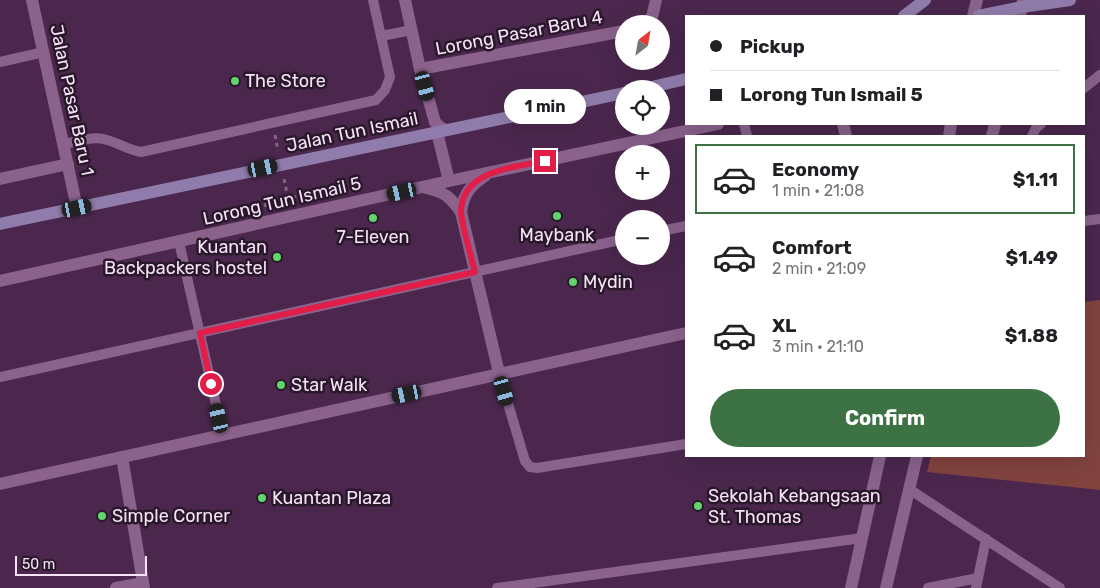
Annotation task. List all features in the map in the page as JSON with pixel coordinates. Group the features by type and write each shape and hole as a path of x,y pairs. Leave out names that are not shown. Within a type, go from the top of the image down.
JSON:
{"main road":[{"path":"905,15 925,0"},
{"path":"984,15 1070,0"},
{"path":"670,83 685,79"},
{"name":"Jalan Tun Ismail","path":"0,224 615,95"}],"street":[{"name":"Jalan Pasar Baru 1","path":"32,0 77,208"},
{"path":"405,0 420,69 435,122 442,131 449,181"},
{"path":"652,15 656,0"},
{"path":"973,15 977,0"},
{"name":"Lorong Pasar Baru 4","path":"420,69 615,33"},
{"name":"Lorong Tun Ismail 5","path":"0,281 420,187 713,125"},
{"path":"0,179 68,164"},
{"path":"488,173 473,184 463,198 461,212 499,373"},
{"path":"420,187 439,191 450,198 461,212"},
{"path":"0,484 685,333"},
{"path":"116,588 144,586 122,457"},
{"path":"851,588 880,457"},
{"path":"886,588 917,457"}],"lane":[{"path":"64,144 95,138 107,140 128,150 141,152 376,100 385,90 390,77 373,0"},
{"path":"381,36 412,30"},
{"path":"0,62 44,52"},
{"path":"1085,87 1100,75"},
{"path":"1032,135 1040,125"},
{"path":"1085,221 1100,219"},
{"path":"670,229 685,226"},
{"path":"0,377 615,241"},
{"path":"179,242 223,435"},
{"path":"499,373 525,461 530,467 536,468 685,444"},
{"path":"909,490 1060,588"},
{"path":"497,588 862,538"},
{"path":"928,588 977,583 986,539"}],"path":[{"path":"274,132 281,164"}],"shaded area":[{"path":"1100,300 1100,490 927,472 931,457 1085,457 1085,302"}],"place":[{"name":"The Store","path":"235,81"},
{"name":"Maybank","path":"557,216"},
{"name":"7-Eleven","path":"373,218"},
{"name":"Kuantan Backpackers hostel","path":"277,257"},
{"name":"Mydin","path":"573,282"},
{"name":"Star Walk","path":"281,385"},
{"name":"Kuantan Plaza","path":"262,498"},
{"name":"Sekolah Kebangsaan St. Thomas","path":"698,506"},
{"name":"Simple Corner","path":"102,516"}],"route":[{"path":"211,384 200,333 475,272 461,212 463,198 473,184 488,173 545,161"}]}
